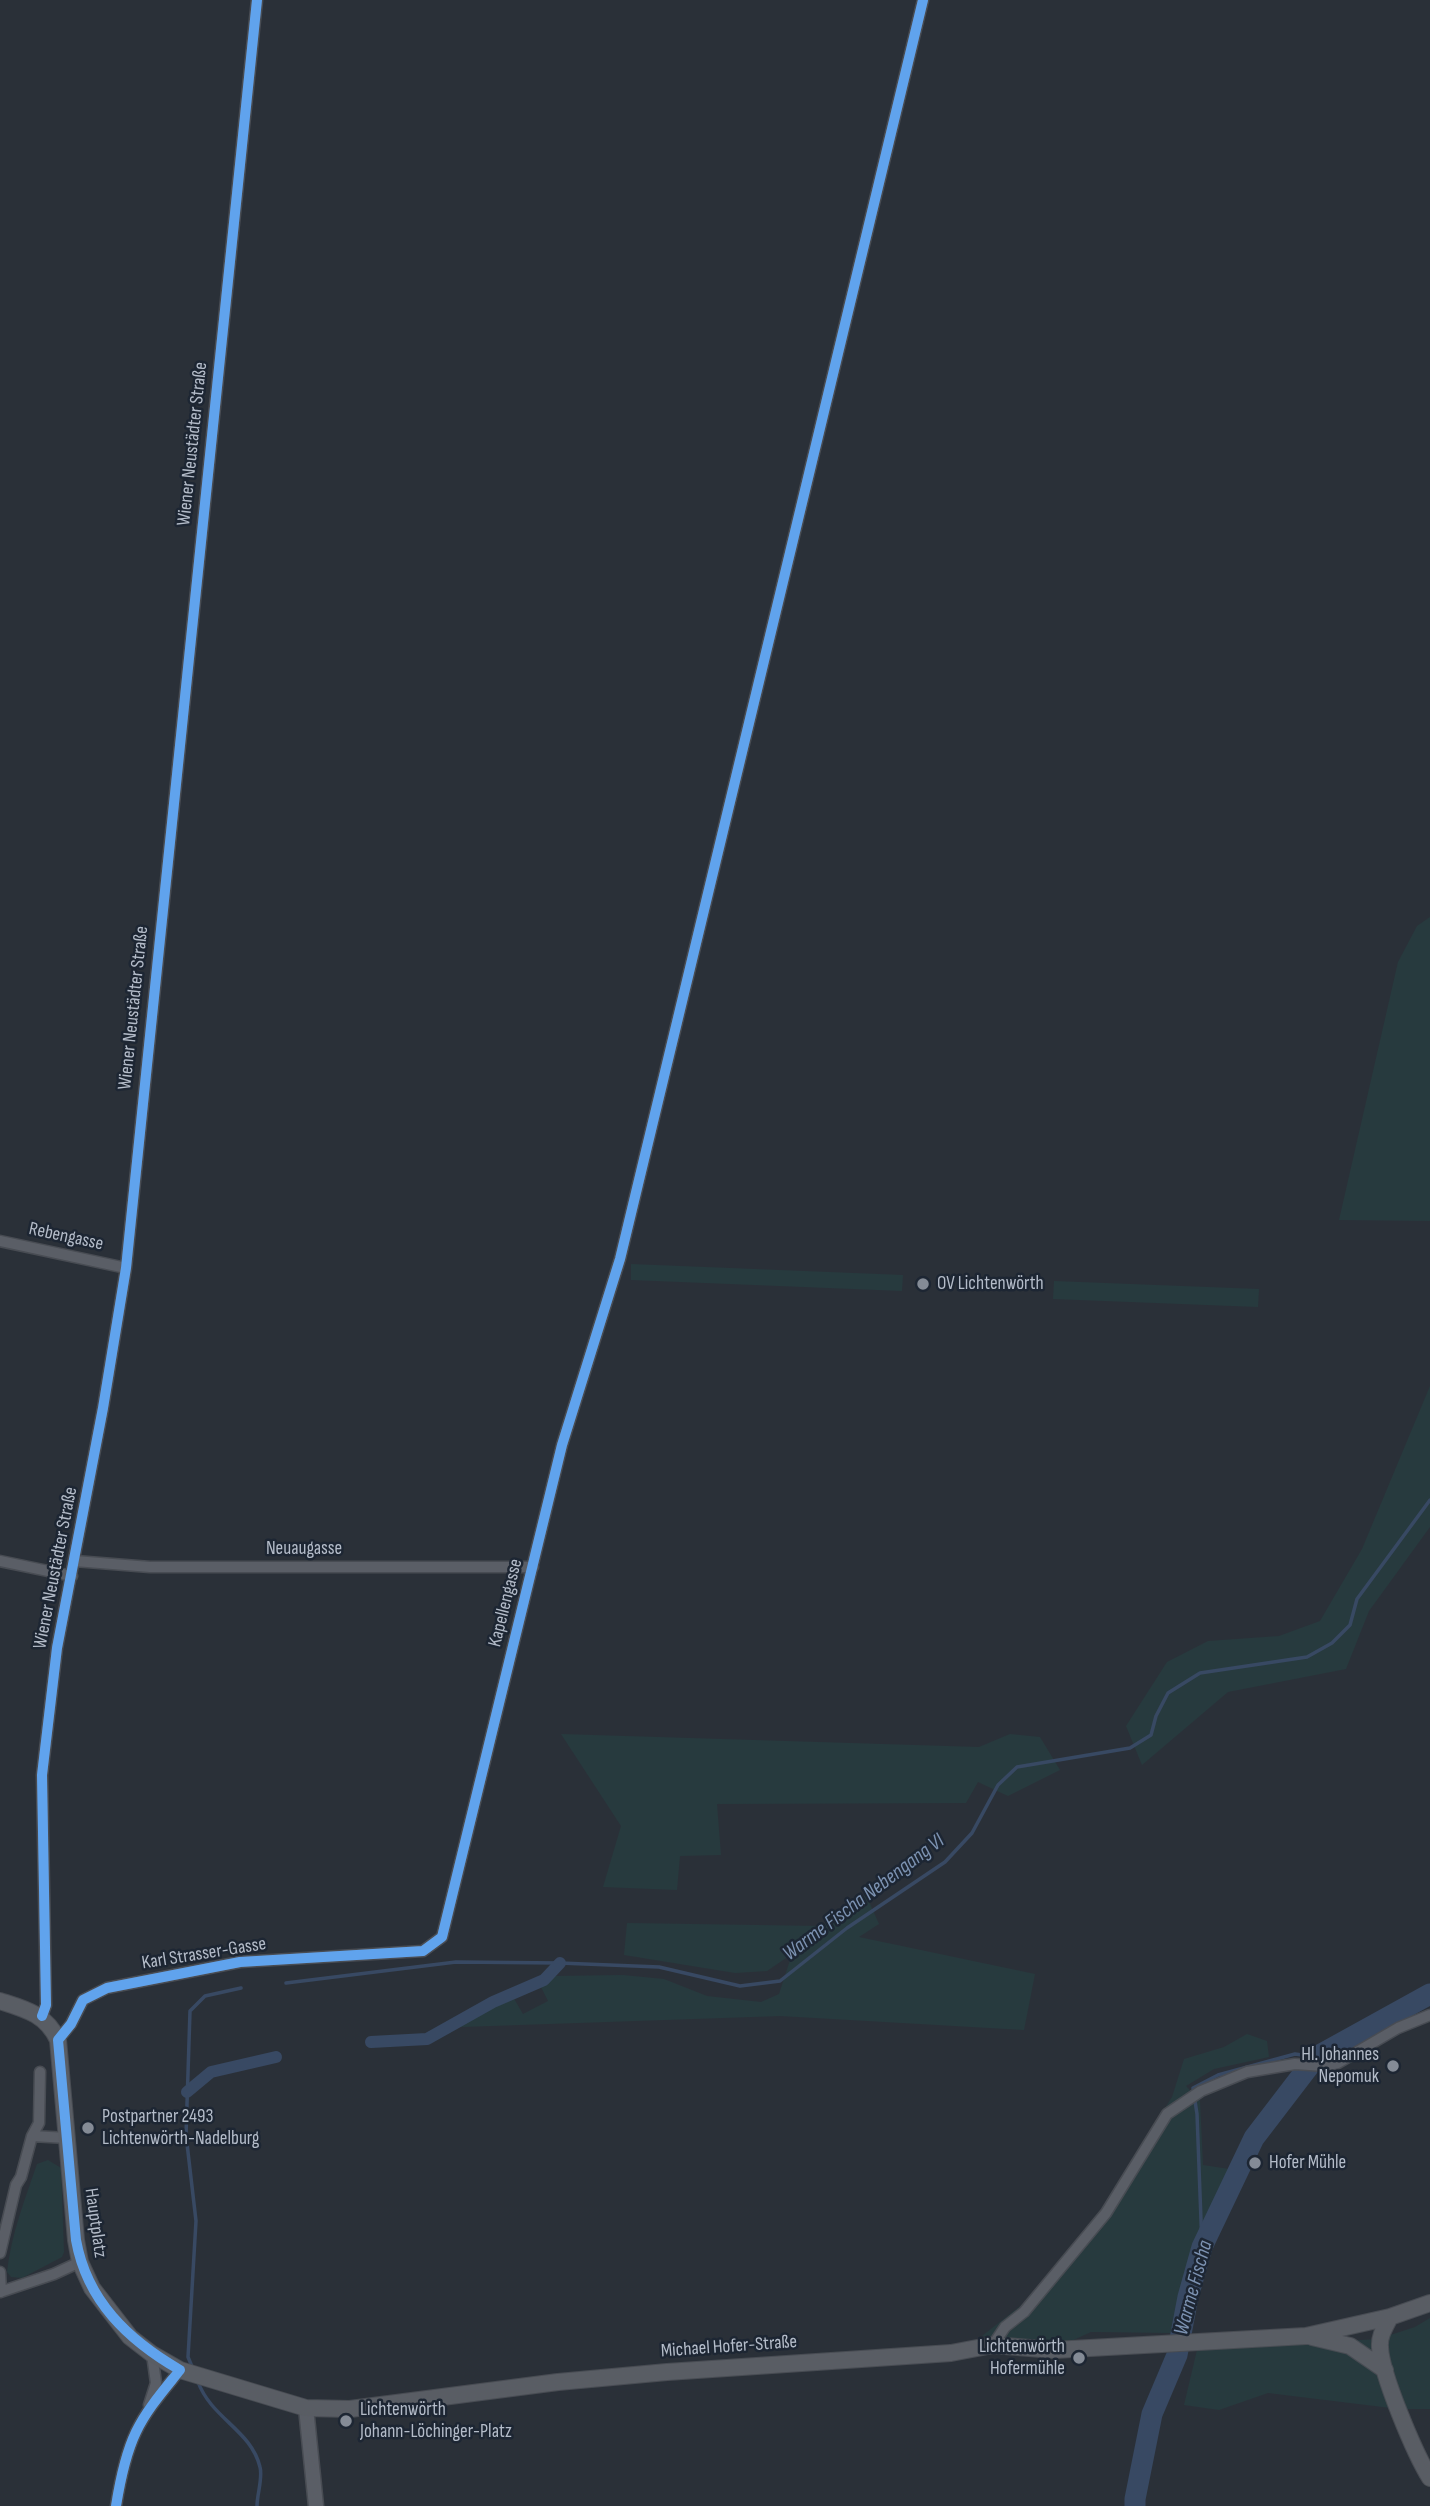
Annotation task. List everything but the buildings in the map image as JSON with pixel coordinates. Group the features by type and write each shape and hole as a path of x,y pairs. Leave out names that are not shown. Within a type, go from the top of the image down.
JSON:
{"main road":[{"path":"0,2001 41,2016 54,2030 58,2040"},
{"name":"Hauptplatz","path":"58,2040 80,2262 92,2288 130,2337 180,2370 206,2378"},
{"path":"1306,2336 1390,2317 1430,2303"},
{"path":"1390,2317 1379,2346 1385,2370 1430,2478"},
{"path":"1306,2336 1350,2346 1385,2370"},
{"name":"Michael Hofer-Straße","path":"206,2378 306,2408 351,2409 572,2381 951,2353 993,2345 1054,2350 1306,2336"}],"street":[{"name":"Wiener Neustädter Straße","path":"41,2016 46,2005 42,1775 57,1648 103,1408 125,1268 257,0"},
{"name":"Kapellengasse","path":"423,1951 442,1937 562,1445 620,1259 923,0"},
{"name":"Rebengasse","path":"0,1241 125,1268"},
{"path":"0,1561 72,1576"},
{"name":"Neuaugasse","path":"75,1561 150,1567 533,1567"},
{"name":"Karl Strasser-Gasse","path":"58,2040 71,2024 83,2000 107,1988 240,1962 423,1951"},
{"path":"993,2345 1005,2327 1024,2312 1106,2213 1167,2114 1196,2094 1247,2072 1295,2064 1324,2066 1338,2063 1398,2028 1428,2015"},
{"path":"0,2253 16,2185 39,2123 40,2072"},
{"path":"32,2136 67,2138"},
{"path":"0,2272 1,2292 80,2262"},
{"path":"148,2411 156,2383 152,2354"},
{"path":"116,2506 121,2477 135,2433 148,2411 180,2370"},
{"path":"306,2408 316,2506"}],"green space":[{"path":"1430,917 1430,1221 1339,1220 1398,962 1417,926"},
{"path":"631,1264 903,1275 902,1291 631,1280"},
{"path":"1054,1281 1259,1289 1258,1307 1053,1299"},
{"path":"1430,1386 1430,1527 1369,1611 1346,1669 1228,1692 1142,1765 1126,1726 1167,1662 1208,1641 1279,1636 1320,1621 1362,1549"},
{"path":"561,1734 979,1747 1010,1734 1040,1737 1060,1770 1008,1796 978,1782 966,1803 717,1804 721,1855 680,1856 677,1890 603,1887 621,1826"},
{"path":"866,1895 879,1924 859,1937 1035,1974 1024,2030 780,2016 461,2027 461,2023 513,1997 523,2014 548,2001 540,1985 554,1976 623,1975 664,1979 707,1996 761,2002 779,1994 792,1954 767,1971 735,1973 624,1955 627,1923 822,1926"},
{"path":"1247,2034 1267,2041 1269,2057 1214,2069 1186,2086 1200,2101 1203,2165 1229,2169 1197,2249 1171,2333 1091,2332 1069,2342 1018,2342 982,2336 1024,2303 1103,2207 1172,2097 1184,2059 1224,2047"},
{"path":"48,2160 61,2168 64,2252 62,2257 22,2278 11,2277 7,2272 19,2217 37,2164"},
{"path":"1430,2318 1430,2409 1399,2409 1268,2393 1219,2410 1184,2405 1197,2350 1378,2339 1415,2327"}],"waterway":[{"name":"Warme Fischa Nebengang VI","path":"286,1983 456,1962 659,1967 740,1986 780,1981 847,1928 945,1862 972,1833 998,1785 1017,1767 1130,1748 1151,1735 1156,1716 1168,1693 1200,1673 1307,1657 1332,1643 1350,1625 1357,1599 1430,1500"},
{"path":"371,2042 427,2039 493,2002 544,1980 560,1963"},
{"name":"Warme Fischa Nebengang VI","path":"193,2369 188,2357 196,2221 186,2135 190,2011 205,1996 241,1988"},
{"name":"Warme Fischa","path":"1135,2506 1152,2414 1177,2355 1188,2297 1202,2247 1254,2138 1316,2057 1430,1994"},
{"path":"1202,2247 1197,2114 1193,2088 1218,2075 1295,2054 1316,2057"},
{"path":"187,2092 211,2072 276,2057"},
{"name":"Warme Fischa Nebengang VI","path":"198,2382 212,2406 240,2434 255,2454 261,2471 257,2506"}],"cycle path":[{"path":"42,2016 46,2005 42,1775 57,1648 103,1408 126,1268 257,0"},
{"path":"116,2506 126,2459 136,2432 180,2370 143,2346 113,2317 100,2300 81,2262 76,2240 58,2040 71,2024 83,2000 107,1988 240,1962 423,1951 442,1937 562,1445 620,1259 923,0"}],"place":[{"name":"OV Lichtenwörth","path":"923,1284"},
{"name":"Hl. Johannes Nepomuk","path":"1393,2066"},
{"name":"Postpartner 2493 Lichtenwörth-Nadelburg","path":"88,2128"},
{"name":"Hofer Mühle","path":"1255,2163"},
{"name":"Lichtenwörth Hofermühle","path":"1079,2358"},
{"name":"Lichtenwörth Johann-Löchinger-Platz","path":"346,2421"}]}
